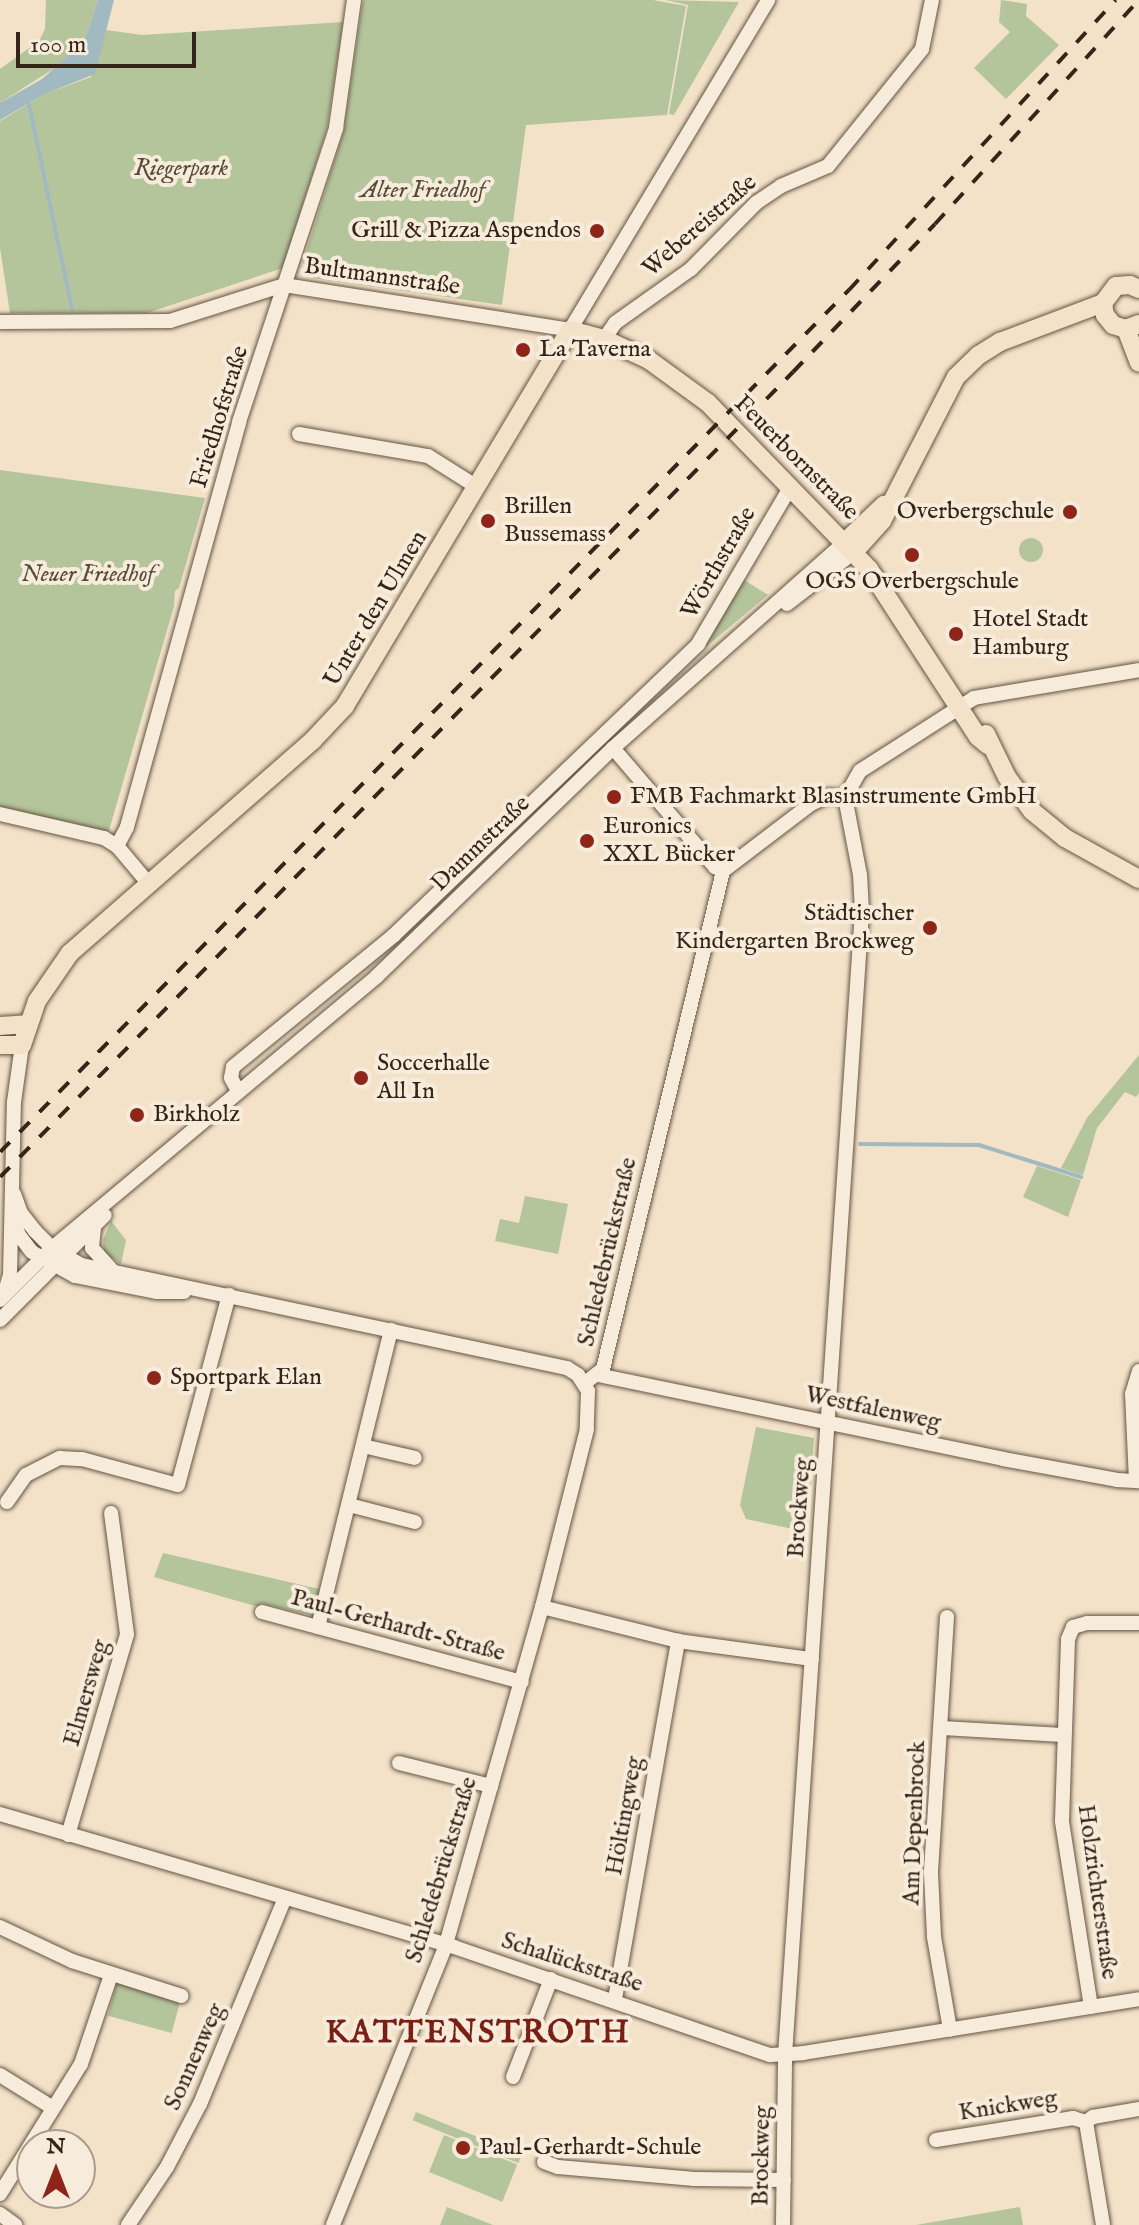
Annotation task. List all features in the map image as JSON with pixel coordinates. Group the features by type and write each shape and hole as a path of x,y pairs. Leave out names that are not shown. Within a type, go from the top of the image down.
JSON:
{"main road":[{"name":"Dammstraße","path":"850,547 894,495 956,377 979,355 1000,342 1052,323 1105,312 1116,286 1138,287"},
{"path":"1105,312 1133,326 1139,363"},
{"name":"Feuerbornstraße","path":"570,330 604,339 649,360 689,387 850,547 939,676 985,733 988,745 1032,811 1052,829 1139,879"},
{"name":"Unter den Ulmen","path":"22,1045 27,1024 48,981 64,960 313,740 345,706 570,330"},
{"path":"0,1026 27,1024"},
{"path":"0,1045 22,1045"}],"street":[{"name":"Friedhofstraße","path":"117,846 127,827 239,422 336,128 354,0"},
{"name":"Unter den Ulmen","path":"570,330 768,0"},
{"name":"Webereistraße","path":"604,339 615,323 691,269 756,203 781,186 828,166 922,49 932,0"},
{"name":"Bultmannstraße","path":"0,322 170,321 284,285 570,330"},
{"path":"299,434 428,456 477,487"},
{"name":"Wörthstraße","path":"712,660 698,644 791,486"},
{"name":"Dammstraße","path":"53,1257 238,1091 377,976 613,748 712,660 850,547"},
{"name":"Dammstraße","path":"238,1091 231,1078 233,1067 394,935 597,737 698,644"},
{"path":"613,748 715,867 723,871 811,804 828,796 845,797 860,771 974,698 1139,670"},
{"name":"Brockweg","path":"783,2225 785,2055 862,912 860,875 845,797"},
{"path":"0,814 104,838 117,846 149,884"},
{"name":"Schledebrückstraße","path":"333,2225 446,1945 522,1682 587,1429 591,1410 585,1383 603,1369 723,871"},
{"name":"Unter den Ulmen","path":"2,1298 10,1275 14,1102 22,1045"},
{"name":"Dammstraße","path":"53,1257 94,1227 138,1179"},
{"path":"14,1194 21,1213 53,1257 567,1368 585,1383"},
{"path":"12,1212 19,1235 75,1276 157,1292 222,1294"},
{"path":"94,1227 92,1248 96,1257 112,1271"},
{"path":"2,1298 53,1257"},
{"path":"0,1320 53,1257"},
{"path":"7,1502 26,1475 60,1458 82,1459 178,1485 222,1294"},
{"path":"318,1627 391,1330"},
{"path":"1138,1481 1132,1394 1139,1371"},
{"name":"Westfalenweg","path":"598,1375 1003,1459 1138,1481"},
{"path":"363,1446 415,1458"},
{"path":"349,1505 415,1522"},
{"name":"Elmersweg","path":"68,1835 127,1634 111,1513"},
{"path":"542,1607 678,1641 812,1659"},
{"name":"Paul-Gerhardt-Straße","path":"262,1612 522,1682"},
{"name":"Am Depenbrock","path":"947,1617 931,1873 934,1937 950,2030"},
{"name":"Holzrichterstraße","path":"1091,2007 1062,1821 1068,1639 1073,1627 1087,1623 1139,1623"},
{"name":"Höltingweg","path":"615,1999 678,1641"},
{"path":"941,1728 1064,1735"},
{"path":"399,1763 491,1786"},
{"name":"Schalückstraße","path":"0,1814 446,1945 615,1999 770,2055 1139,1999"},
{"name":"Sonnenweg","path":"128,2225 167,2167 200,2104 285,1898"},
{"path":"0,1927 111,1975 120,1974 182,1996"},
{"path":"0,2194 81,2064 111,1975"},
{"path":"513,2077 551,1979"},
{"path":"0,2075 53,2108"},
{"name":"Knickweg","path":"936,2140 1073,2118 1086,2122 1093,2117 1139,2109"},
{"path":"1086,2122 1103,2225"},
{"path":"544,2162 558,2167 694,2179 784,2180"},
{"path":"0,2214 15,2225"}],"green space":[{"path":"46,0 98,0 87,33 67,60 0,103 0,69 39,41 45,29"},
{"name":"Alter Friedhof","path":"363,0 653,0 686,6 667,115 526,125 502,305 312,278 303,262 344,130"},
{"path":"665,0 739,2 674,115 669,114 688,5"},
{"path":"1001,0 1027,4 1026,16 1059,45 1006,99 974,68 1010,32 999,22"},
{"name":"Riegerpark","path":"343,22 327,128 283,268 147,313 10,313 0,248 0,121 45,94 91,77 106,30 142,35"},
{"name":"Neuer Friedhof","path":"0,470 205,498 179,588 175,591 174,606 108,834 0,808"},
{"path":"1031,538 1040,541 1043,550 1040,559 1031,562 1022,559 1019,550 1022,541"},
{"path":"741,578 768,595 707,646 705,639"},
{"path":"1139,1055 1139,1093 1136,1097 1125,1092 1097,1128 1083,1175 1061,1168 1087,1118"},
{"path":"1037,1166 1081,1180 1068,1217 1023,1197"},
{"path":"525,1196 568,1204 558,1254 495,1241 500,1219 519,1223"},
{"path":"111,1221 126,1240 121,1264 104,1252 103,1240"},
{"path":"756,1427 814,1438 807,1532 746,1519 740,1505"},
{"path":"163,1553 319,1589 322,1595 317,1617 261,1603 259,1607 154,1577"},
{"path":"117,1982 181,1999 172,2033 108,2016"},
{"path":"416,2112 522,2155 518,2163 413,2120"},
{"path":"444,2135 517,2165 502,2202 429,2172"},
{"path":"447,2207 493,2225 440,2225"},
{"path":"1020,2207 1023,2225 916,2225"}],"water":[{"path":"98,0 114,0 95,74 45,94 0,120 0,103 42,79 78,47 87,33"}],"waterway":[{"path":"28,100 72,309"},
{"path":"860,1144 979,1145 1081,1177"}],"railway":[{"path":"0,1152 849,290 1116,0"},
{"path":"0,1177 793,372 935,224 1139,0"}],"place":[{"name":"Grill & Pizza Aspendos","path":"597,231"},
{"name":"La Taverna","path":"523,350"},
{"name":"Overbergschule","path":"1070,512"},
{"name":"Brillen Bussemass","path":"488,521"},
{"name":"OGS Overbergschule","path":"912,555"},
{"name":"Hotel Stadt Hamburg","path":"956,634"},
{"name":"FMB Fachmarkt Blasinstrumente GmbH","path":"614,797"},
{"name":"Euronics XXL Bücker","path":"587,841"},
{"name":"Städtischer Kindergarten Brockweg","path":"930,928"},
{"name":"Soccerhalle All In","path":"361,1078"},
{"name":"Birkholz","path":"137,1115"},
{"name":"Sportpark Elan","path":"154,1378"},
{"name":"Paul-Gerhardt-Schule","path":"463,2148"}],"district":[{"name":"KATTENSTROTH","path":"478,2034"}]}
